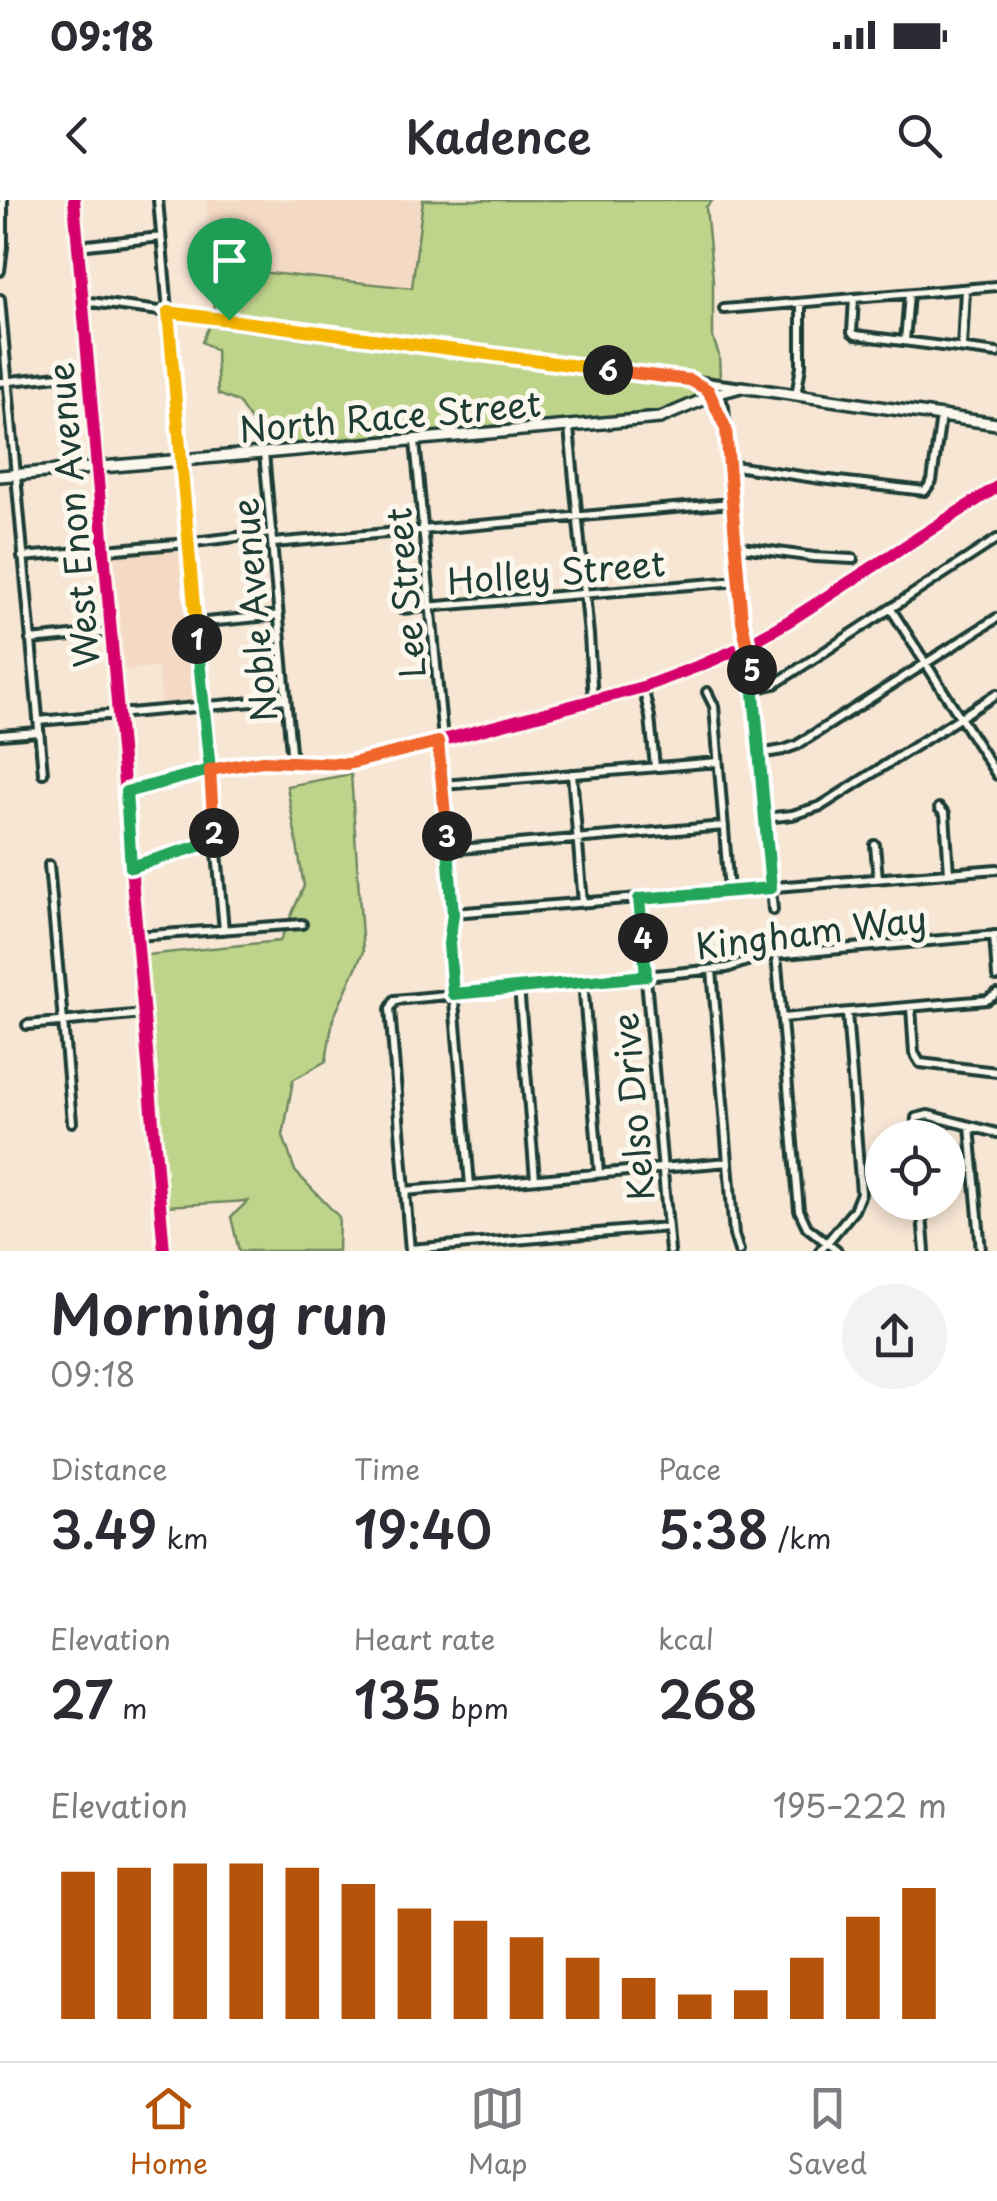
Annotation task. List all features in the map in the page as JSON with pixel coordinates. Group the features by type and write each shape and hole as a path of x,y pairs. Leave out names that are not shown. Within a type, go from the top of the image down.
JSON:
{"main road":[{"path":"741,387 997,424"},
{"name":"North Race Street","path":"0,476 660,418 741,387"}],"street":[{"path":"0,272 3,200"},
{"name":"West Enon Avenue","path":"74,200 164,1251"},
{"path":"158,200 224,930"},
{"path":"78,246 161,236"},
{"path":"724,309 997,286"},
{"path":"962,348 965,289"},
{"path":"905,341 909,294"},
{"path":"0,298 4,381 42,773"},
{"path":"854,298 851,326 856,334 997,353"},
{"path":"83,300 741,387"},
{"path":"796,396 801,303"},
{"path":"4,381 90,372"},
{"path":"690,380 715,394"},
{"path":"710,382 726,429 773,910"},
{"path":"728,466 925,491 932,482 941,416"},
{"path":"569,428 593,701"},
{"name":"Lee Street","path":"415,441 453,914 449,944 470,1185"},
{"name":"Noble Avenue","path":"264,453 292,762"},
{"path":"126,792 246,763 348,764 642,687 746,645 997,487"},
{"path":"273,542 732,503"},
{"path":"22,556 272,533"},
{"path":"754,689 775,684 997,540"},
{"path":"735,546 814,558 853,559"},
{"name":"Holley Street","path":"401,609 738,580"},
{"path":"891,610 996,772"},
{"path":"195,623 279,615"},
{"path":"759,754 797,746 997,618"},
{"path":"30,640 113,632"},
{"path":"642,687 650,717 655,767"},
{"path":"707,692 714,706 729,891"},
{"path":"765,818 821,806 997,694"},
{"path":"38,721 286,699"},
{"path":"0,735 38,732"},
{"path":"442,785 718,762"},
{"path":"572,774 583,903"},
{"path":"939,808 947,824 950,872"},
{"path":"448,850 724,826"},
{"path":"131,867 215,841"},
{"path":"876,844 878,878"},
{"path":"49,865 72,1122"},
{"path":"453,914 997,868"},
{"name":"Kelso Drive","path":"639,899 670,1251"},
{"path":"136,936 302,924"},
{"path":"995,935 997,977"},
{"name":"Kingham Way","path":"405,1191 390,1009 398,998 712,970 776,954 995,935"},
{"path":"776,954 798,1210 807,1226 836,1251"},
{"path":"712,970 734,1235 739,1251"},
{"path":"582,982 598,1173"},
{"path":"519,987 534,1179"},
{"path":"782,1018 987,1000 997,994"},
{"path":"910,1007 914,1053 920,1063 997,1072"},
{"path":"820,1251 854,1210 861,1193 846,1012"},
{"path":"27,1025 144,1014"},
{"path":"916,1120 928,1115 947,1120"},
{"path":"965,1125 997,1132"},
{"path":"970,1126 980,1251"},
{"path":"668,1226 410,1250 405,1191 728,1162"},
{"path":"922,1220 925,1251"}],"shaded area":[{"path":"206,200 423,200 412,288 212,267"},
{"path":"185,546 198,702 162,705 158,667 122,670 112,552"}],"green space":[{"path":"423,200 713,200 706,207 713,280 713,338 719,355 720,379 214,312 212,267 412,288"},
{"path":"209,326 692,383 705,393 656,415 270,448 238,402 218,394 216,350 202,342"},
{"path":"351,774 363,952 333,1019 326,1061 293,1080 283,1136 295,1171 339,1217 338,1251 239,1251 231,1217 248,1201 167,1206 146,955 280,941 304,886 287,786"}],"cycle path":[{"path":"74,200 164,1251"},
{"path":"126,792 246,763 364,761 643,687 747,645 997,487"}],"route":[{"path":"229,320 168,312 210,770 126,792 131,867 215,841 210,770 262,761 348,764 438,742 453,914 449,944 453,994 646,976 639,899 771,888 726,429 708,390 690,380 229,320"}]}
